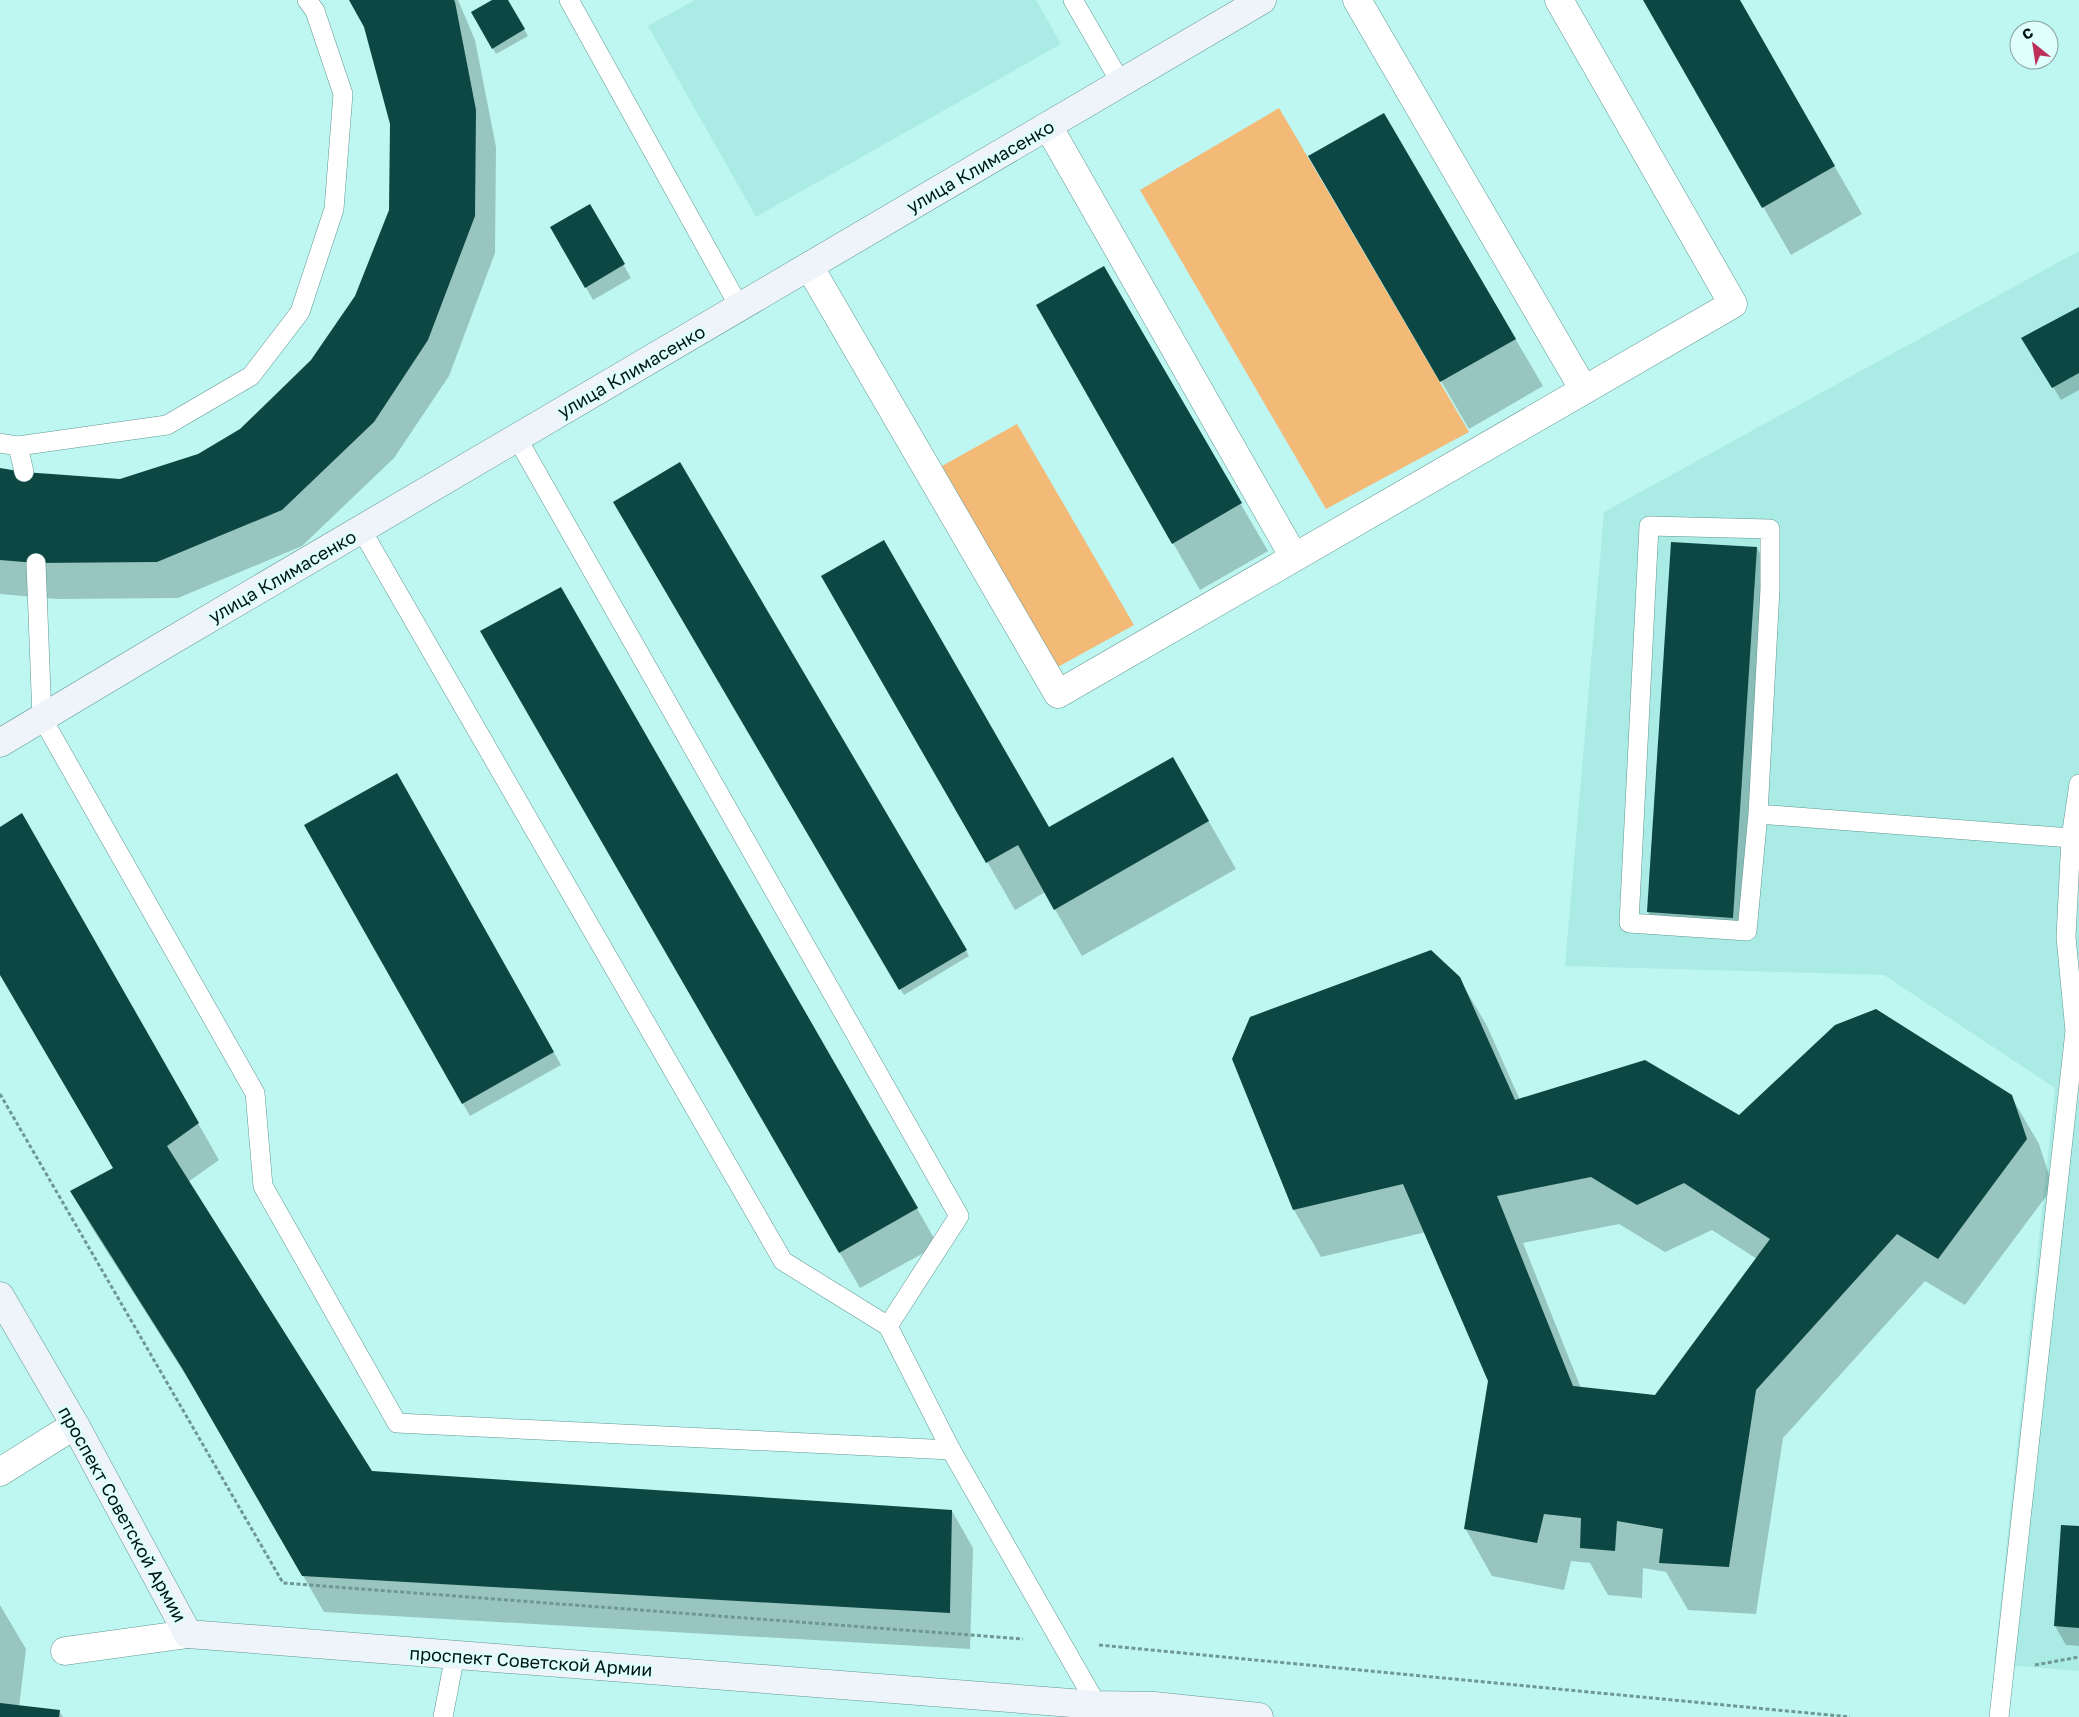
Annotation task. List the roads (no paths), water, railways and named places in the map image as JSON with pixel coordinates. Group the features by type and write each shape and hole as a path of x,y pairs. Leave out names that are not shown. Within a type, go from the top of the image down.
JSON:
{"street":[{"name":"улица Климасенко","path":"0,743 1262,0"},
{"path":"1357,0 1584,390"},
{"path":"809,266 1058,694 1733,304 1559,0"},
{"path":"1048,126 1294,557"},
{"name":"проспект Советской Армии","path":"0,1296 75,1425 188,1634 1154,1711 1259,1717"},
{"path":"0,1472 75,1425"},
{"path":"65,1651 188,1634"}],"lane":[{"path":"0,443 18,446 167,425 251,376 300,312 334,208 342,94 315,11 307,0"},
{"path":"568,0 740,308"},
{"path":"1073,0 1121,83"},
{"path":"517,438 959,1216 888,1326"},
{"path":"18,446 24,472"},
{"path":"1649,526 1770,529 1770,589 1758,814 1747,931 1629,923 1649,526"},
{"path":"361,529 783,1261 888,1326 951,1450 1097,1705"},
{"path":"36,563 42,718 255,1093 263,1186 397,1423 951,1450"},
{"path":"1999,1717 2075,1031 2066,937 2071,838 2079,784"},
{"path":"1758,814 2071,838"},
{"path":"443,1717 455,1655"}]}
